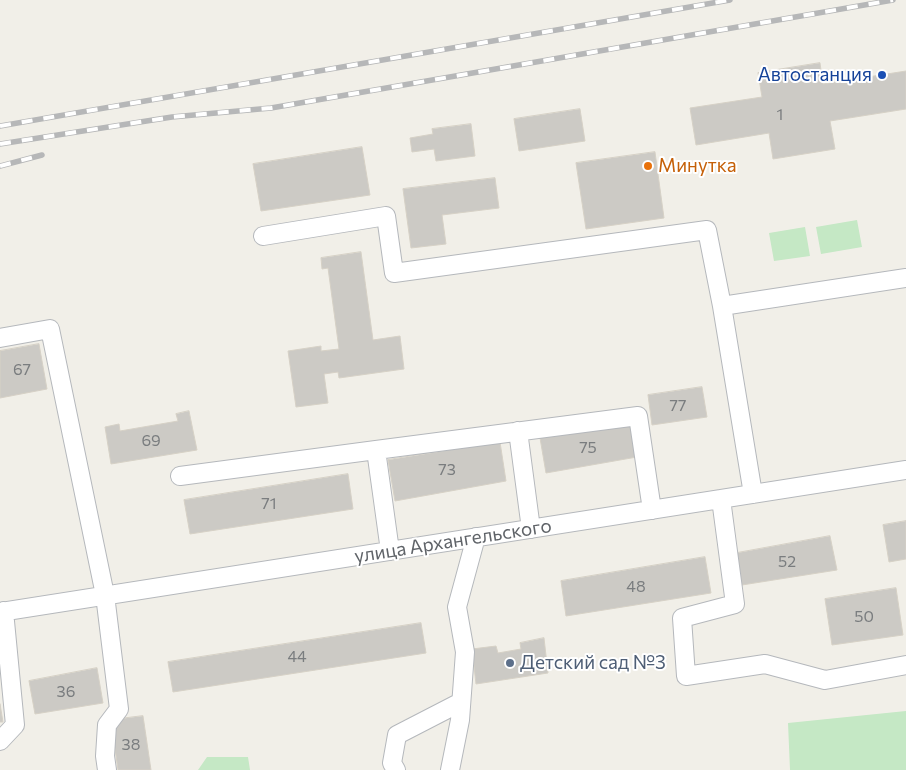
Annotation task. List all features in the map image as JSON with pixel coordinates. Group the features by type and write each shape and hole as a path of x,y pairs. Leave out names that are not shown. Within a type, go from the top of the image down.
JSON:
{"street":[{"path":"264,236 386,216 394,273 707,230 722,306 753,494"},
{"path":"722,306 906,278"},
{"path":"0,338 50,329 105,595 119,710 107,725 105,756 107,770"},
{"path":"180,476 638,416 652,510"},
{"path":"518,432 531,529"},
{"path":"376,450 390,551"},
{"name":"улица Архангельского","path":"2,611 906,470"},
{"path":"721,499 734,604 682,618 686,676 765,664 825,680 906,664"},
{"path":"450,770 460,720 465,652 457,607 476,537"},
{"path":"0,741 15,725 2,611"},
{"path":"396,770 392,763 397,735 461,702"}],"green space":[{"path":"857,220 862,247 821,254 816,227"},
{"path":"805,227 810,256 774,261 769,233"},
{"path":"906,711 906,770 790,770 788,723"},
{"path":"207,757 248,757 250,770 198,770"}],"building":[{"path":"820,63 823,84 906,71 906,109 830,121 835,149 773,159 769,133 696,145 690,108 762,97 758,73"},
{"path":"580,109 585,141 519,151 514,119"},
{"path":"471,124 475,156 436,161 434,149 412,152 410,138 433,134 432,129"},
{"path":"362,147 370,195 261,211 253,164"},
{"path":"655,152 664,218 586,229 576,163"},
{"path":"495,178 499,208 442,215 446,244 411,248 403,189"},
{"path":"361,252 373,340 400,336 404,369 339,378 338,372 324,374 328,403 296,407 288,351 321,346 321,351 339,349 328,268 322,269 321,258"},
{"path":"39,344 47,389 0,398 0,351"},
{"path":"702,387 707,417 652,425 648,395"},
{"path":"189,411 197,450 111,464 105,427 119,424 120,431 178,421 176,414"},
{"path":"631,422 637,457 546,473 540,438"},
{"path":"500,442 506,481 395,501 388,460"},
{"path":"348,474 353,509 190,534 184,500"},
{"path":"906,521 906,559 889,562 883,525"},
{"path":"830,536 837,570 742,585 737,553"},
{"path":"705,557 711,593 566,616 561,581"},
{"path":"896,588 903,635 832,645 825,599"},
{"path":"421,623 426,653 173,692 168,662"},
{"name":"Детский сад №3","path":"544,638 548,673 476,684 472,649 496,646 498,653 521,649 520,643"},
{"path":"97,668 103,703 35,714 29,681"},
{"path":"0,704 3,722 0,722"},
{"path":"143,716 151,770 118,770 111,720"}],"railway":[{"path":"0,126 730,0"},
{"path":"0,144 172,117 271,108 893,0"},
{"path":"0,166 42,155"}],"place":[{"name":"Автостанция","path":"882,75"},
{"name":"Минутка","path":"648,166"},
{"name":"Детский сад №3","path":"510,663"}]}
